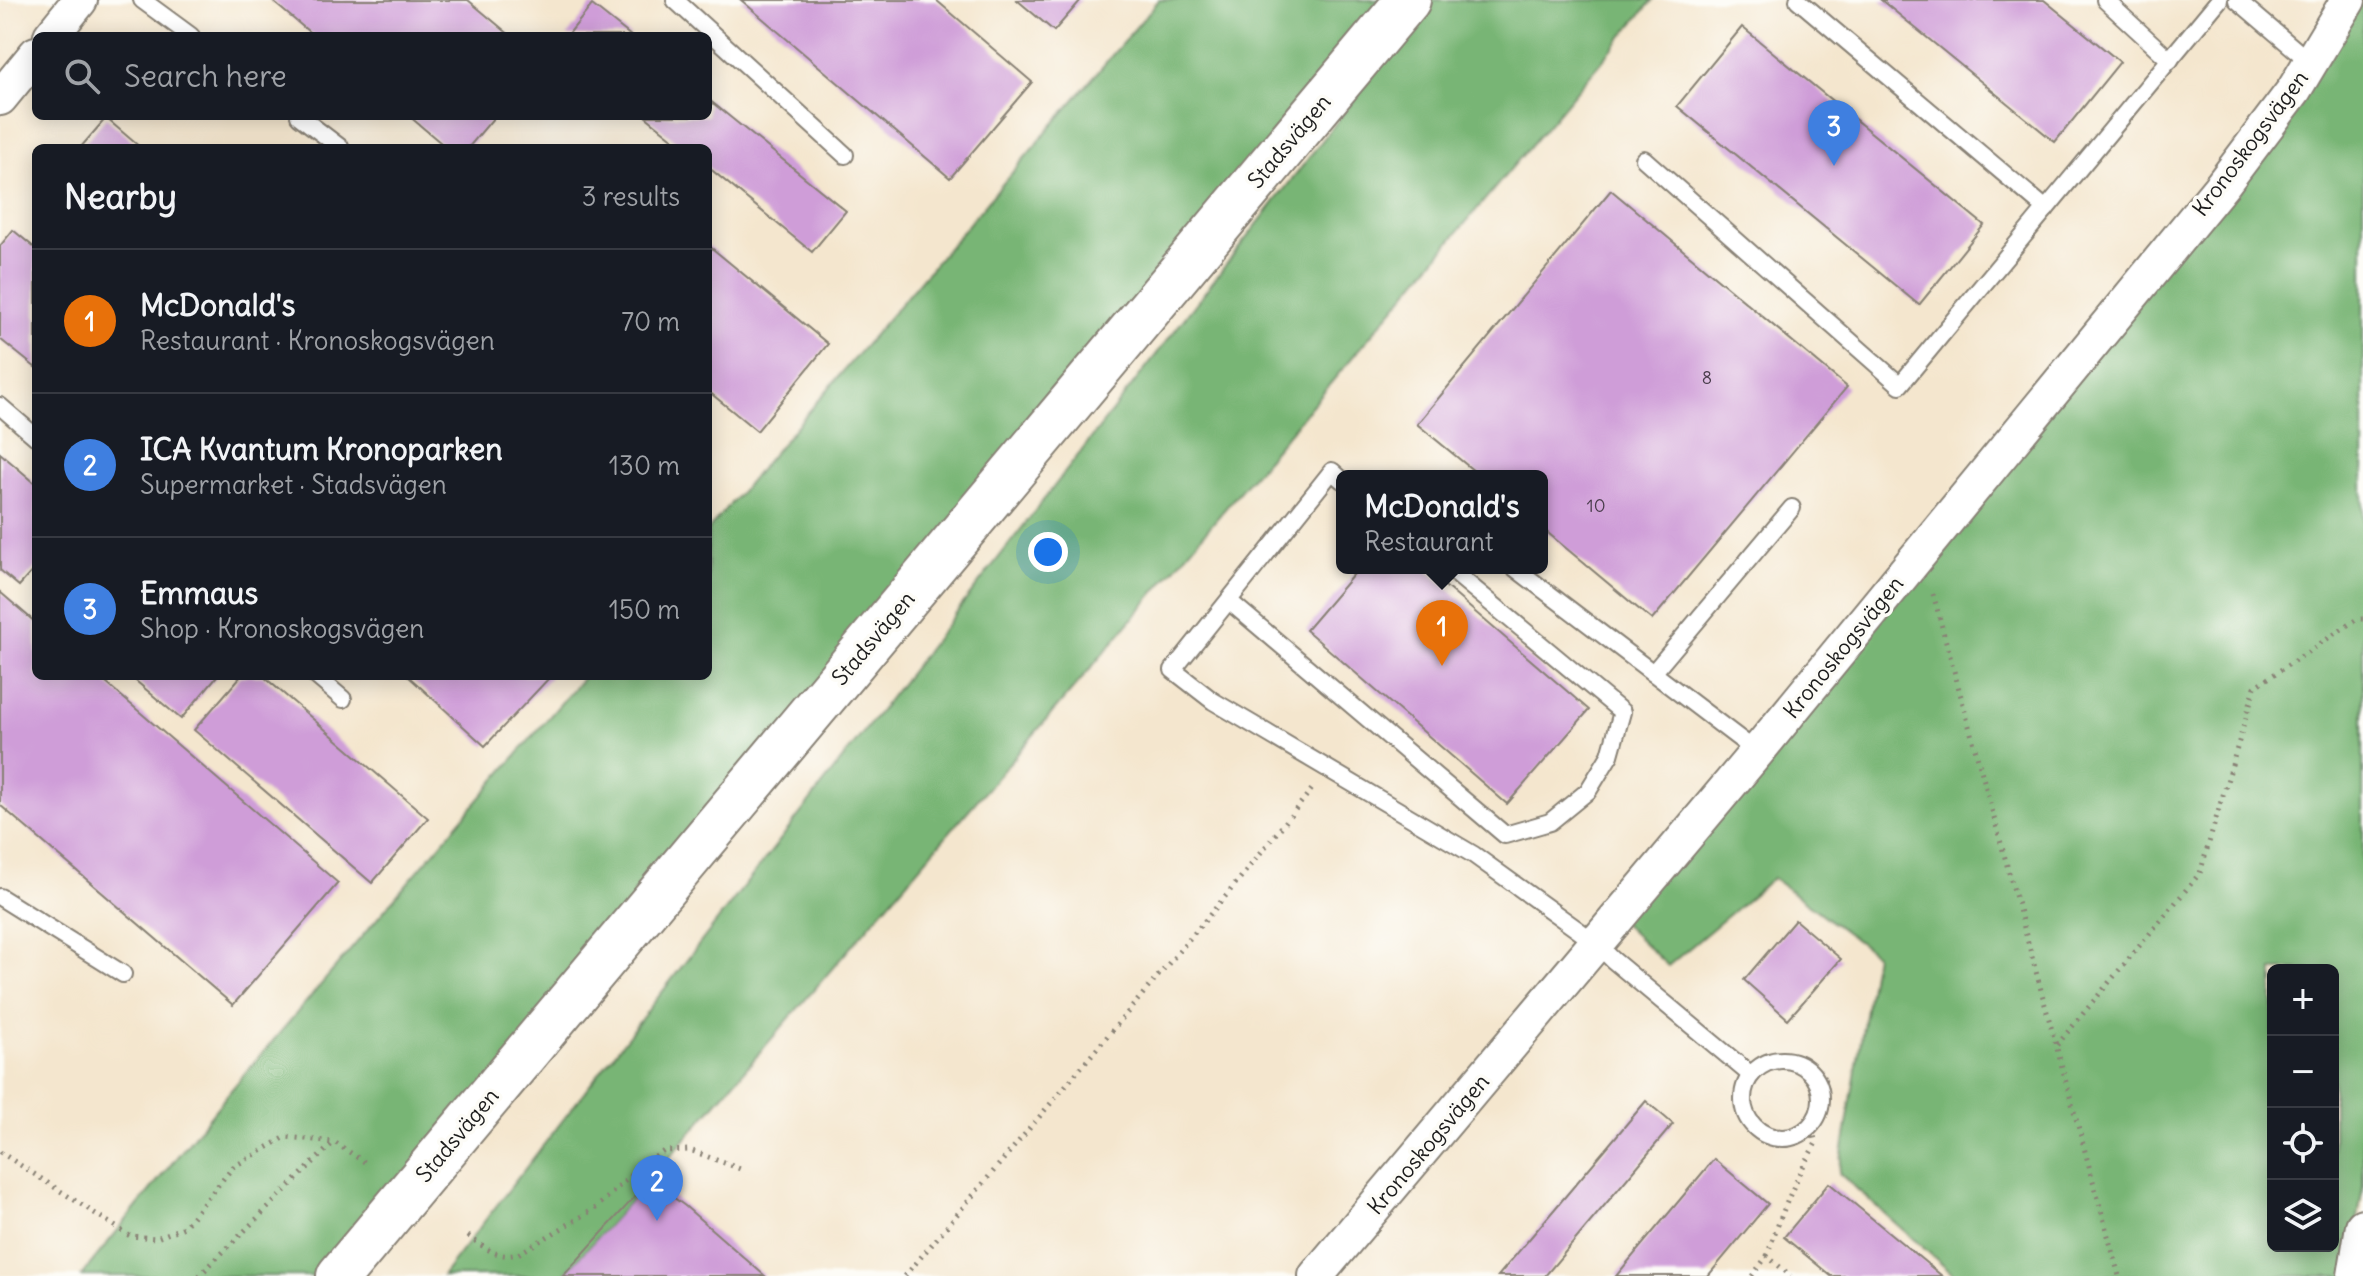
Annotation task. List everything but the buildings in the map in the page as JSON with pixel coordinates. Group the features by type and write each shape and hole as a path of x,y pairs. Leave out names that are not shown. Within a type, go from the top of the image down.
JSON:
{"main road":[{"name":"Stadsvägen","path":"339,1276 1408,0"}],"street":[{"path":"54,32 80,0"},
{"name":"Kronoskogsvägen","path":"1316,1276 1757,752 2223,184 2294,90 2348,0"},
{"path":"0,98 32,59"},
{"path":"2355,1276 2363,1226"}],"lane":[{"path":"142,0 186,32"},
{"path":"675,0 710,32"},
{"path":"1798,0 2046,209"},
{"path":"2105,0 2170,60"},
{"path":"1644,159 1900,385 2219,0"},
{"path":"2237,0 2310,62"},
{"path":"712,34 845,155"},
{"path":"304,120 336,144"},
{"path":"0,406 32,434"},
{"path":"1336,475 1332,471 1173,670 1213,701 1474,855 1596,943 1751,1075"},
{"path":"1653,673 1792,508"},
{"path":"1229,601 1505,835 1550,822 1588,791 1610,755 1622,712 1456,574"},
{"path":"1523,574 1757,752"},
{"path":"321,680 343,699"},
{"path":"0,897 123,974"},
{"path":"1784,1060 1807,1069 1815,1078 1821,1102 1811,1125 1789,1138 1762,1133 1752,1124 1743,1100 1751,1075 1760,1066 1772,1061 1784,1060"}],"path":[{"path":"1932,590 2119,1276"},
{"path":"2057,1045 2200,873 2255,687 2357,619 2363,619"},
{"path":"905,1276 1328,770"},
{"path":"1752,1276 1767,1256 1781,1217 1816,1143 1811,1125"},
{"path":"0,1152 130,1236 157,1238 184,1227 233,1167 286,1137 334,1142 366,1163"},
{"path":"199,1276 334,1142"},
{"path":"468,1236 495,1254 506,1257 518,1254 596,1208 641,1166 664,1151 690,1150 743,1170"},
{"path":"1767,1256 1791,1276"}],"green space":[{"path":"1159,0 1408,0 339,1276 81,1276 231,1090 581,680 712,680 712,525"},
{"path":"1431,0 1653,0 1091,668 650,1180 563,1276 442,1276"},
{"path":"2363,0 2363,1186 2349,1276 1955,1276 1839,1173 1875,954 1773,878 1668,966 1617,918"}],"place":[{"name":"Emmaus","path":"1834,166"},
{"name":"McDonald's","path":"1442,666"},
{"name":"ICA Kvantum Kronoparken","path":"657,1221"}]}
